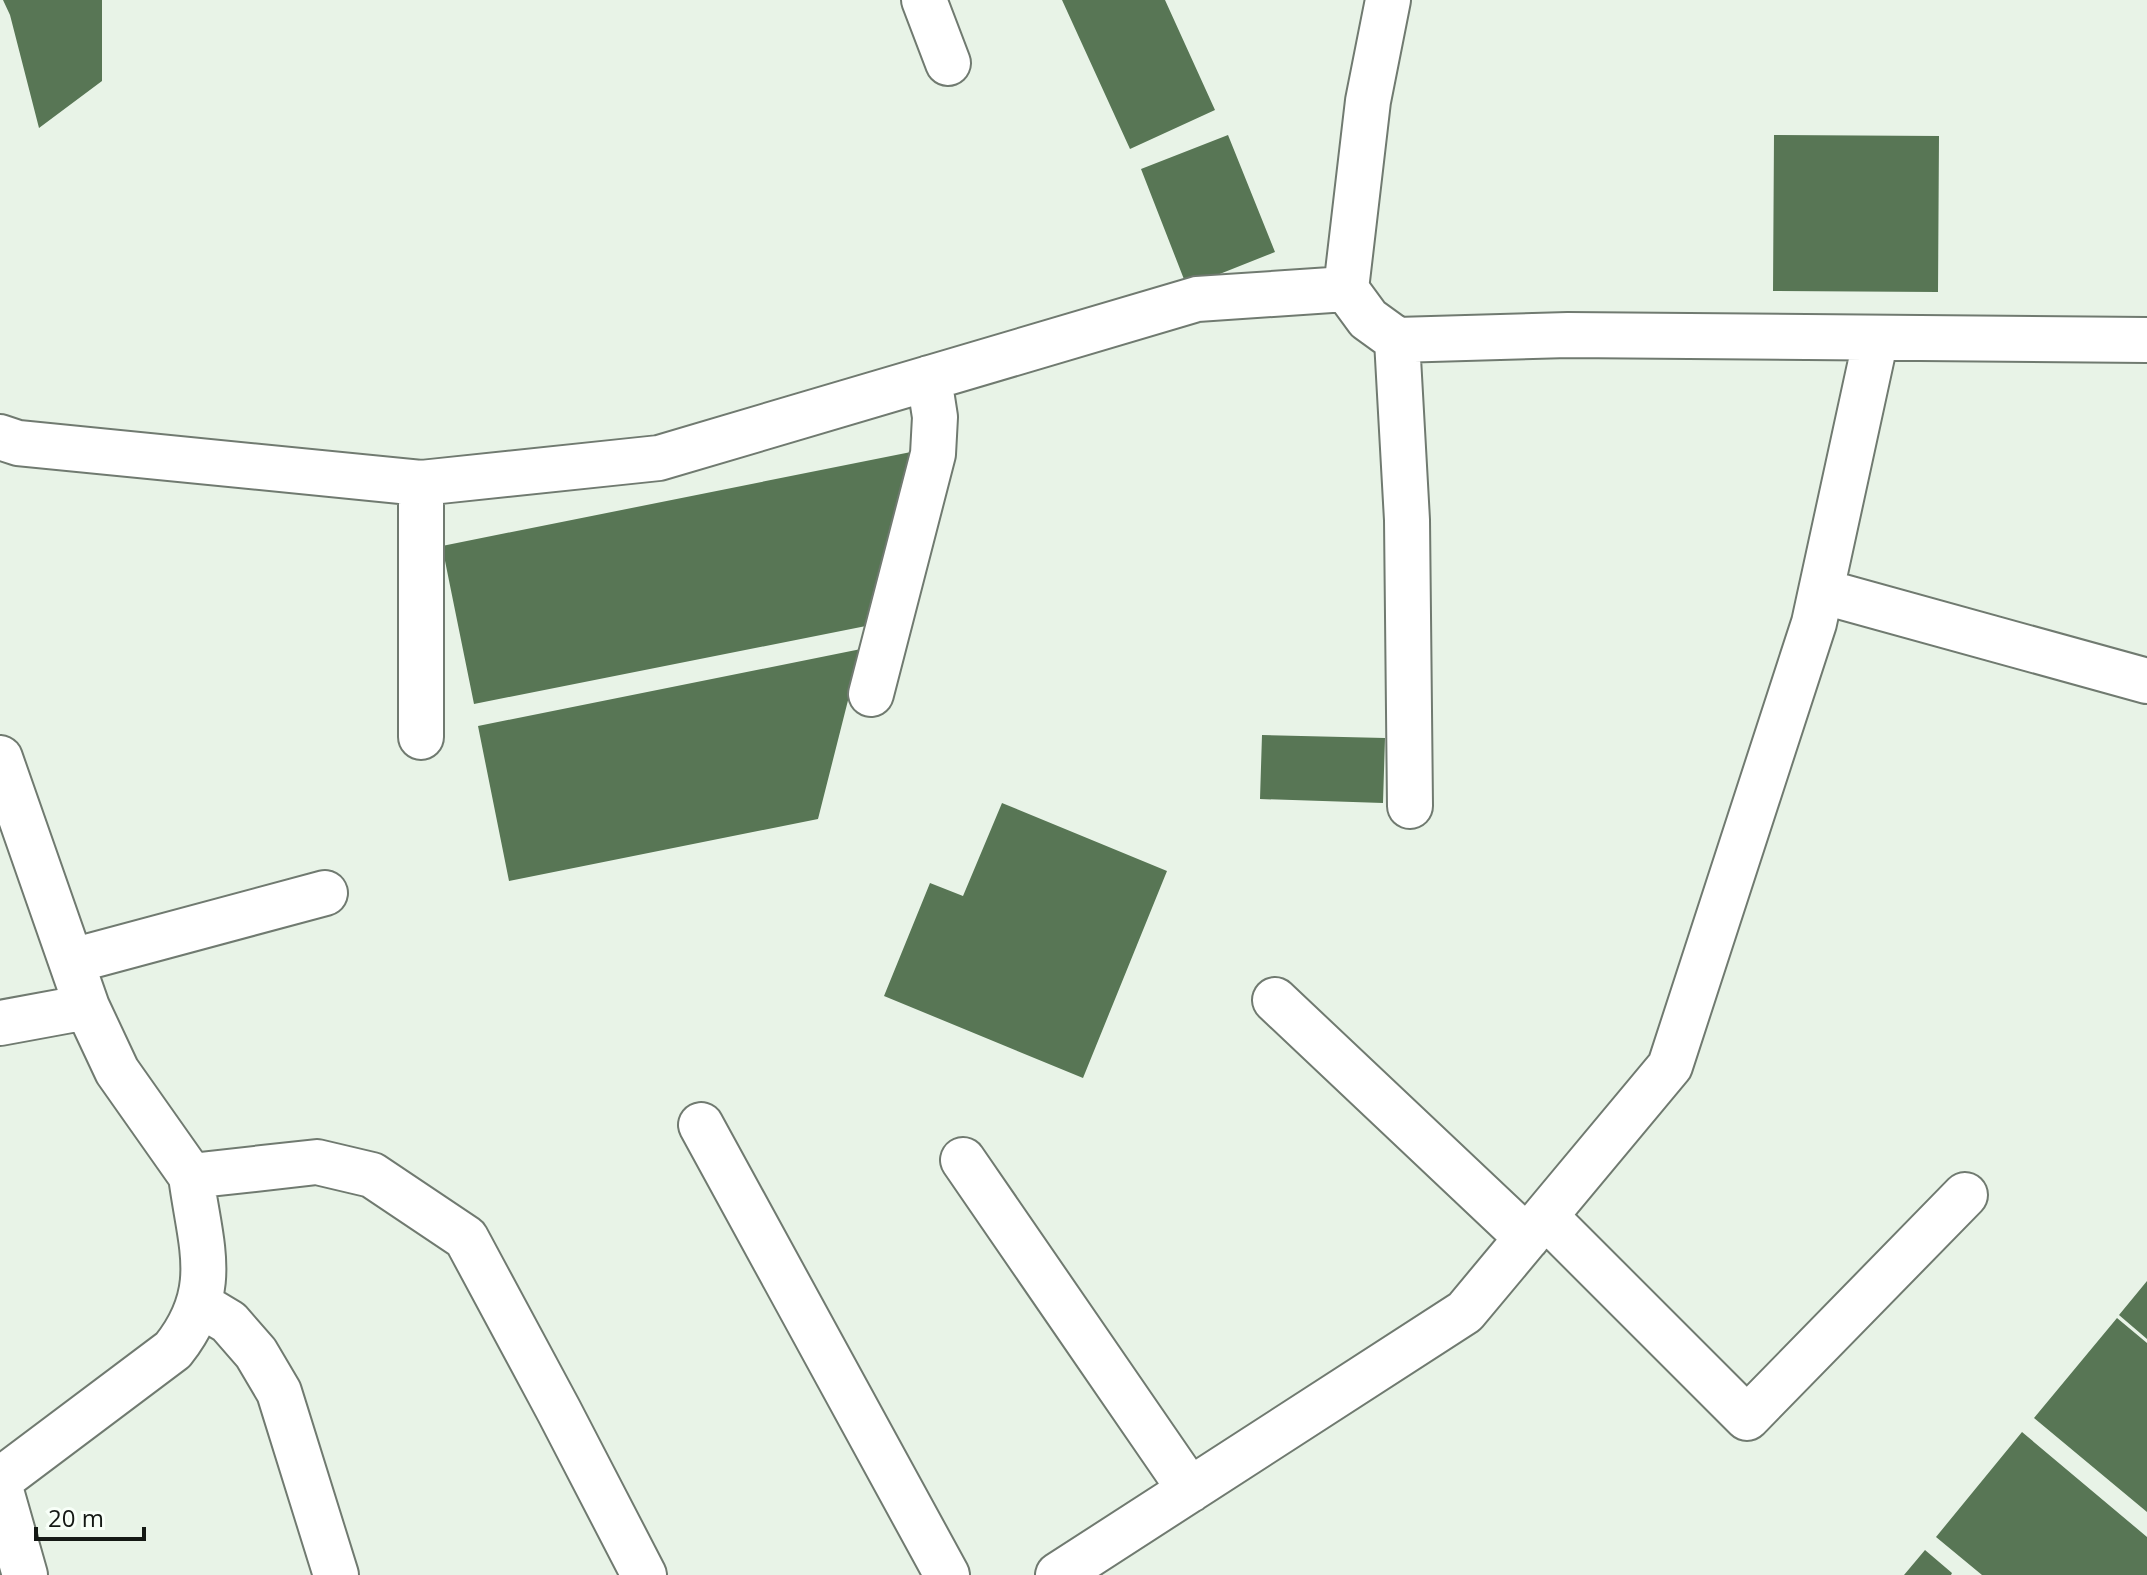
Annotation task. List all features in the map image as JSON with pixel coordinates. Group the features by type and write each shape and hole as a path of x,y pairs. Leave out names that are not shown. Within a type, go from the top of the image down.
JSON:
{"street":[{"path":"924,0 948,63"},
{"path":"1388,0 1368,101 1346,289 1368,319 1397,340 1568,335 2147,340"},
{"path":"0,437 18,443 421,483 659,458 1197,299 1346,289"},
{"path":"1058,1575 1465,1312 1670,1066 1814,623 1876,338"},
{"path":"1397,340 1407,520 1410,806"},
{"path":"871,694 933,454 935,417 929,378"},
{"path":"421,483 421,737"},
{"path":"1821,591 2147,681"},
{"path":"0,758 87,1007 117,1071 191,1176 204,1268 199,1304 187,1332 173,1350 0,1480"},
{"path":"72,961 325,893"},
{"path":"1275,1000 1536,1227 1747,1418 1965,1195"},
{"path":"0,1023 87,1007"},
{"path":"701,1125 947,1575"},
{"path":"963,1160 1190,1490"},
{"path":"191,1176 317,1162 372,1175 466,1238 644,1575"},
{"path":"199,1304 229,1322 256,1353 279,1392 336,1575"},
{"path":"0,1487 25,1575"}],"building":[{"path":"3,0 102,0 102,81 39,128 10,15"},
{"path":"1062,0 1165,0 1215,110 1130,149"},
{"path":"1228,135 1275,252 1187,287 1141,169"},
{"path":"1774,135 1939,136 1938,292 1773,291"},
{"path":"911,452 866,626 474,704 442,546"},
{"path":"861,649 818,819 509,881 478,726"},
{"path":"1262,735 1385,738 1383,803 1260,799"},
{"path":"1002,803 1167,871 1083,1078 884,996 930,883 963,896"},
{"path":"2147,1281 2147,1339 2119,1315"},
{"path":"2117,1318 2147,1343 2147,1512 2034,1418"},
{"path":"2022,1432 2147,1537 2147,1575 1982,1575 1936,1537"},
{"path":"1925,1550 1952,1573 1951,1575 1904,1575"}]}
